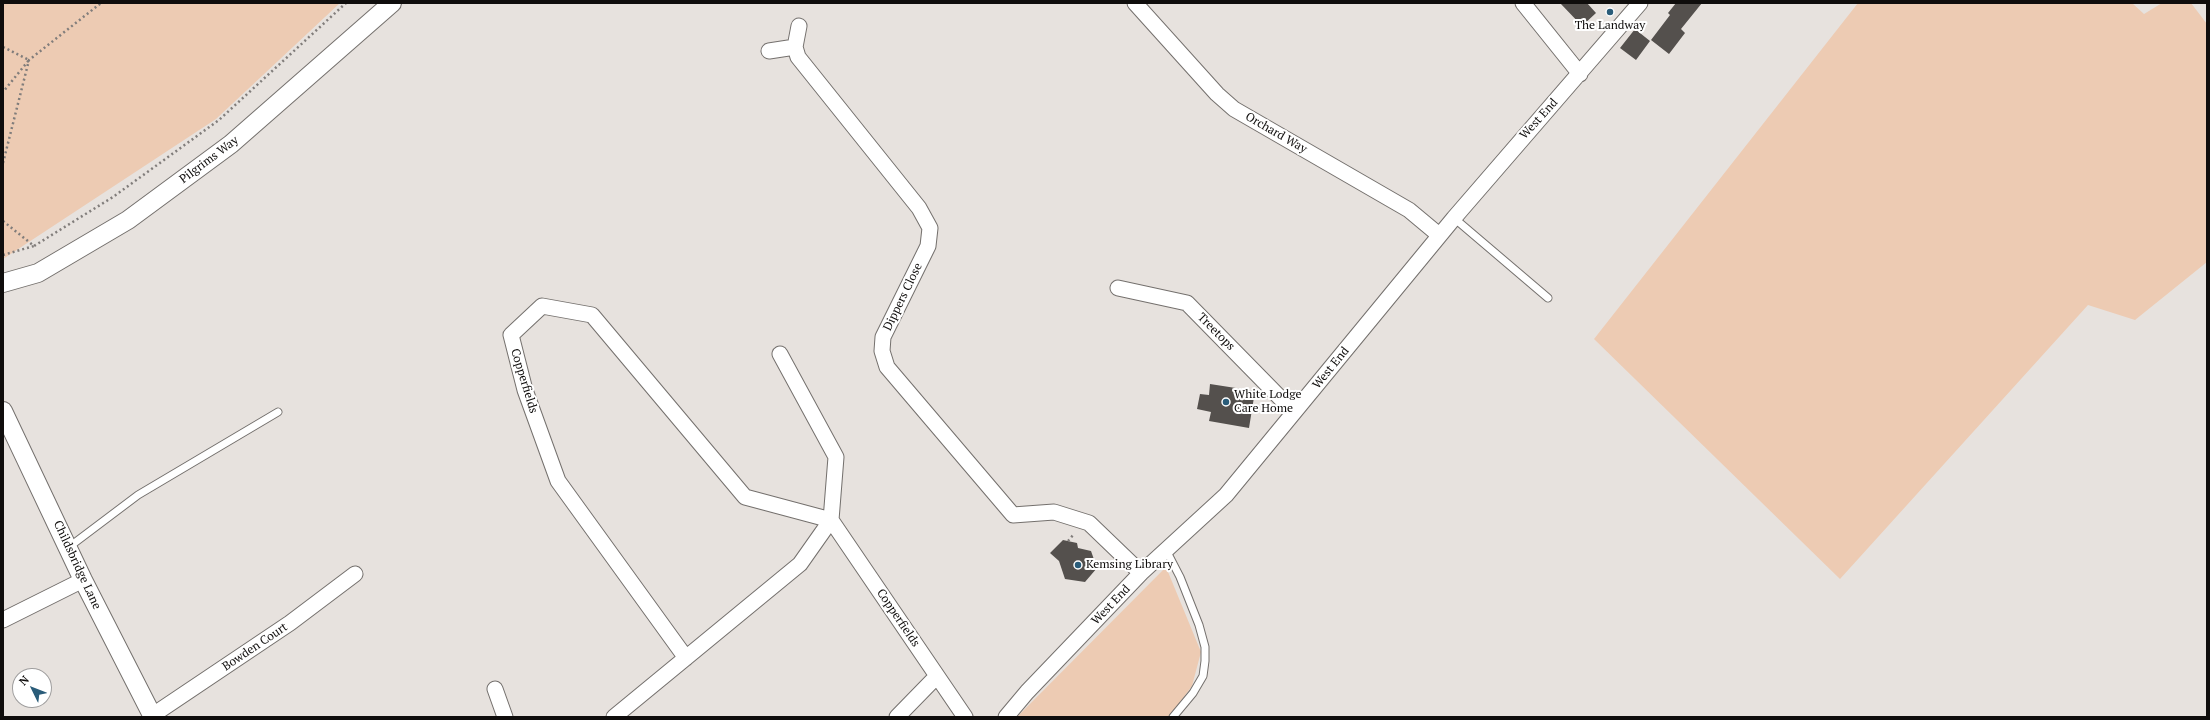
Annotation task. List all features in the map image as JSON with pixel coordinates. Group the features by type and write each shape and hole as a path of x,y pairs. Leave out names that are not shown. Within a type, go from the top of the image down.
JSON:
{"street":[{"name":"Pilgrims Way","path":"3,283 38,273 128,220 231,144 392,3"},
{"name":"Orchard Way","path":"1135,3 1218,94 1234,108 1409,210 1439,235"},
{"path":"1523,3 1580,74"},
{"name":"West End","path":"1006,717 1027,692 1141,573 1226,495 1439,235 1640,3"},
{"path":"769,51 795,47 799,26"},
{"name":"Dippers Close","path":"795,47 798,58 920,208 930,228 928,246 883,337 882,351 887,367 1013,515 1054,512 1089,523 1141,573"},
{"name":"Treetops","path":"1118,288 1187,303 1294,412"},
{"name":"Copperfields","path":"686,658 558,481 525,390 511,335 542,306 592,315 745,497 831,520 965,717"},
{"path":"614,717 800,564 831,520 836,457 780,354"},
{"name":"Childsbridge Lane","path":"3,411 69,547 83,580 153,716"},
{"name":"Bowden Court","path":"153,716 290,623 355,574"},
{"path":"3,620 83,580"},
{"path":"897,717 937,676"},
{"path":"495,689 505,717"}],"lane":[{"path":"1454,218 1548,298"},
{"path":"69,547 138,495 278,412"},
{"path":"1166,550 1185,590 1199,625 1205,647 1205,661 1202,676 1193,693 1173,717"}],"path":[{"path":"3,92 29,60 101,3"},
{"path":"3,255 34,246 113,197 219,120 346,3"},
{"path":"3,46 29,60"},
{"path":"3,164 29,60"},
{"path":"3,221 34,246"}],"shaded area":[{"path":"3,3 340,3 216,119 3,259"},
{"path":"1858,3 2132,3 2144,14 2162,3 2191,3 2207,24 2207,262 2135,320 2088,305 1840,579 1594,339"},
{"path":"1166,567 1201,652 1192,686 1169,717 1017,717"}],"building":[{"path":"1560,3 1587,3 1596,13 1582,26"},
{"path":"1676,3 1702,3 1681,29 1685,33 1669,54 1651,40 1670,15 1668,13"},
{"path":"1635,29 1650,41 1636,60 1620,48"},
{"name":"White Lodge Care Home","path":"1210,384 1255,391 1249,428 1209,421 1211,412 1197,409 1200,394 1209,395"},
{"name":"Kemsing Library","path":"1063,540 1077,543 1078,548 1091,551 1097,568 1085,582 1065,579 1059,561 1050,553"}],"place":[{"name":"The Landway","path":"1610,12"},
{"name":"White Lodge Care Home","path":"1226,402"},
{"name":"Kemsing Library","path":"1078,565"}]}
